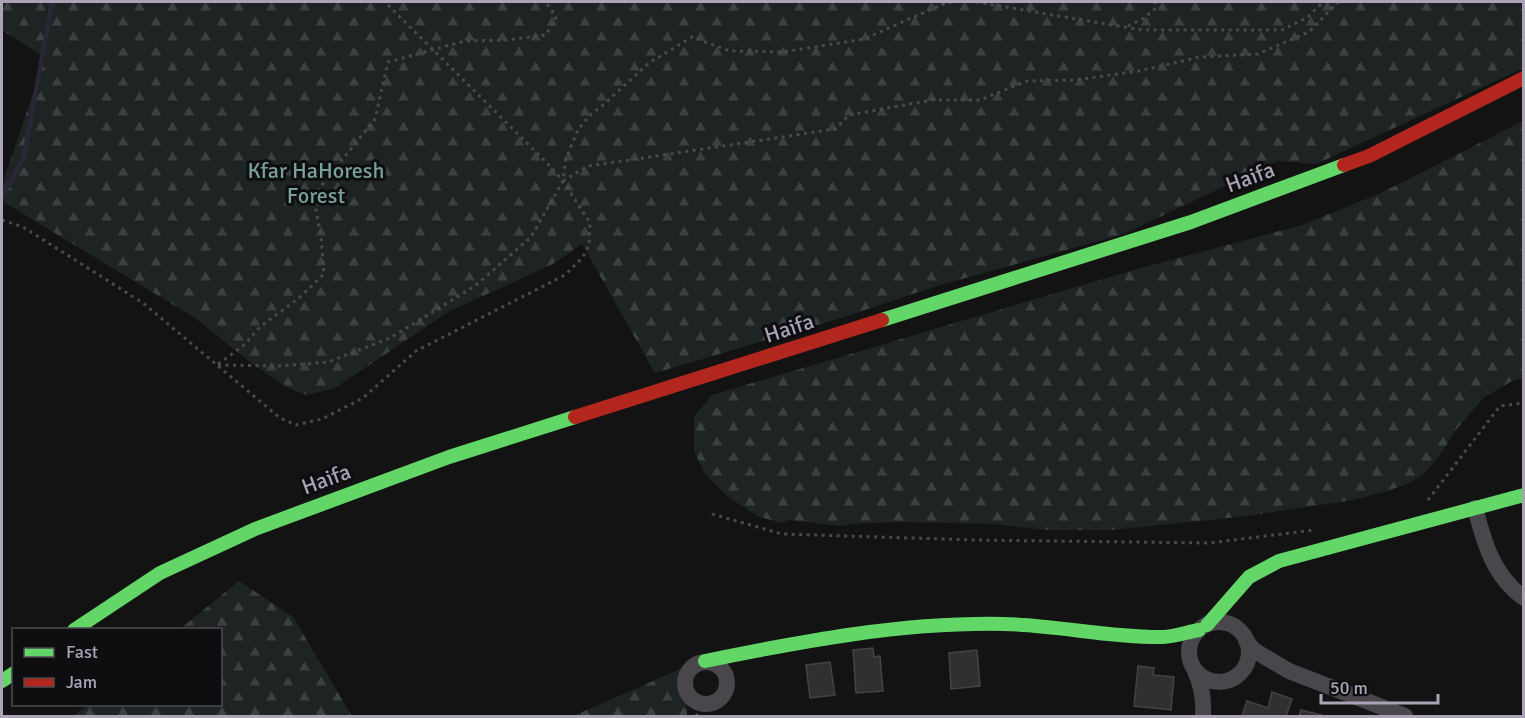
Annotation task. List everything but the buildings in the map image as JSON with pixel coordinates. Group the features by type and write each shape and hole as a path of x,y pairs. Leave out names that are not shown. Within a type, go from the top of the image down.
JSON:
{"main road":[{"name":"Haifa","path":"77,628 160,573 255,529 316,505 449,458 1191,222 1369,156 1524,78"},
{"path":"705,662 842,635 923,626 1023,625 1165,637 1203,627 1222,609 1239,587 1263,568 1280,561 1524,495"}],"street":[{"path":"1475,508 1492,561 1509,586 1524,598"},
{"path":"1204,717 1220,690 1245,666 1248,646 1238,622 1240,596 1256,573"},
{"path":"1204,717 1203,694 1188,652 1190,642 1203,627 1222,622 1231,625 1255,651 1293,673 1405,717"},
{"path":"1125,635 1178,650 1185,655 1203,678 1212,681 1256,670 1293,673"},
{"path":"702,710 723,696 728,686 731,670 737,663 758,650"},
{"path":"702,710 702,704 688,694 685,682 693,666 711,662 722,668 728,679"}],"path":[{"path":"2,220 23,227 143,303 280,418 296,425 322,419 363,398 416,351 565,275 583,257 589,245 590,224 563,181 385,2"},
{"path":"216,365 243,346 260,327 298,298 324,274 321,236 313,196 375,119 388,62 465,41 506,40 546,35 556,18 546,2"},
{"path":"216,365 279,366 328,362 390,338 475,286 531,237 563,181 566,158 578,130 589,116 649,63 692,37 730,51 783,52 864,39 946,3 954,2"},
{"path":"976,2 1142,30 1282,30 1308,17 1323,2"},
{"path":"1126,27 1144,18 1156,8 1155,2"},
{"path":"563,181 588,166 835,129 849,115 932,100 980,100 1027,81 1076,80 1139,71 1200,57 1258,54 1309,32 1338,2"},
{"path":"1422,508 1500,406 1524,403"},
{"path":"712,514 782,534 975,540 1209,543 1323,529"}],"green space":[{"name":"Kfar HaHoresh Forest","path":"2,2 1523,2 1524,68 1316,164 1278,161 1124,234 937,286 841,318 655,373 582,244 553,264 448,312 335,388 307,395 288,388 250,362 195,318 2,201 2,185 45,58 2,30"},
{"path":"1523,121 1523,378 1512,381 1483,398 1455,431 1440,455 1423,475 1407,484 1353,500 1247,516 1113,530 1046,530 992,524 903,522 841,526 789,520 782,523 757,516 727,496 705,474 694,451 694,417 712,395 1137,269 1302,225 1381,193"},
{"path":"239,581 293,617 352,716 73,716 87,706 222,706 222,628 181,628"},
{"path":"687,666 687,716 573,716"}],"waterway":[{"path":"2,197 24,157 52,2"}],"traffic: fast":[{"path":"882,320 1191,222 1344,165"},
{"path":"77,628 160,573 255,529 449,457 575,417"},
{"path":"1207,625 1249,577 1279,561 1524,495"},
{"path":"705,661 853,634 928,626 1024,625 1143,637 1168,637 1199,630"},
{"path":"2,681 12,674"}],"traffic: jam":[{"path":"1344,165 1369,156 1524,78"},
{"path":"575,417 882,320"}]}
